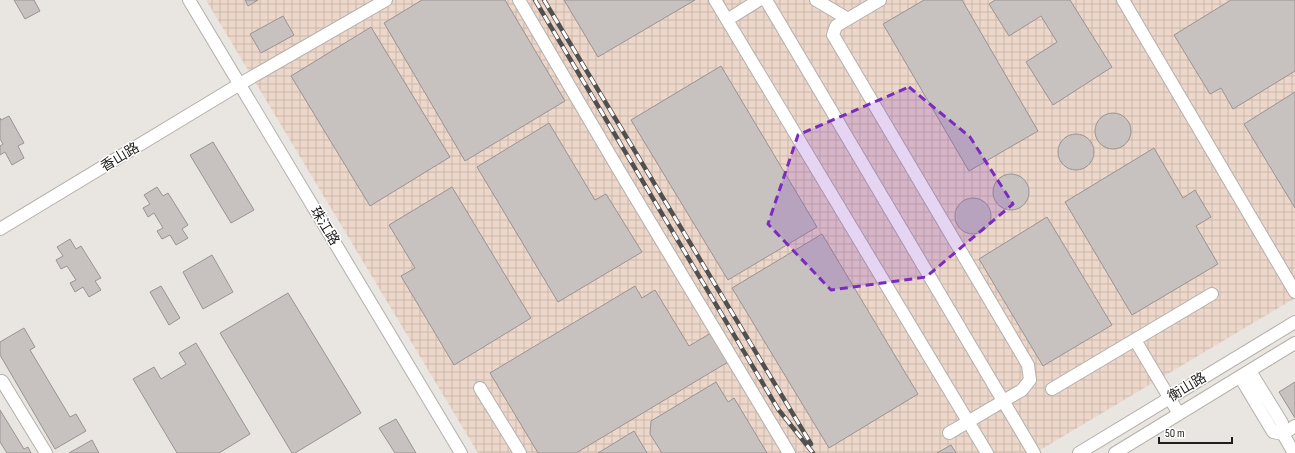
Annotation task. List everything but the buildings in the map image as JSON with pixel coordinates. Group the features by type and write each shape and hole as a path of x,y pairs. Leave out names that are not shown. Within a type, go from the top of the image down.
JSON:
{"street":[{"name":"珠江路","path":"189,0 461,453"},
{"name":"香山路","path":"0,229 240,84 386,0"},
{"path":"519,0 620,172 789,453"},
{"path":"715,0 987,453"},
{"path":"727,20 759,0"},
{"path":"766,0 1034,453"},
{"path":"816,0 848,19"},
{"path":"880,0 836,26 833,35 1028,365 1030,380 1022,390 950,433"},
{"path":"1123,0 1295,292"},
{"path":"1052,390 1212,294"},
{"name":"衡山路","path":"1079,453 1295,322"},
{"path":"1135,340 1179,414"},
{"name":"衡山路","path":"1115,453 1295,343"},
{"path":"1245,374 1282,423 1283,434 1294,453"},
{"path":"2,381 46,453"},
{"path":"480,388 520,453"},
{"path":"1283,434 1295,426"}],"highlighted area":[{"path":"909,87 970,137 1013,204 926,277 831,290 768,224 798,135"}],"shaded area":[{"path":"206,0 1295,0 1295,298 1035,453 478,453"}],"railway":[{"path":"535,0 778,409 813,453"},
{"path":"544,0 811,444"}]}
